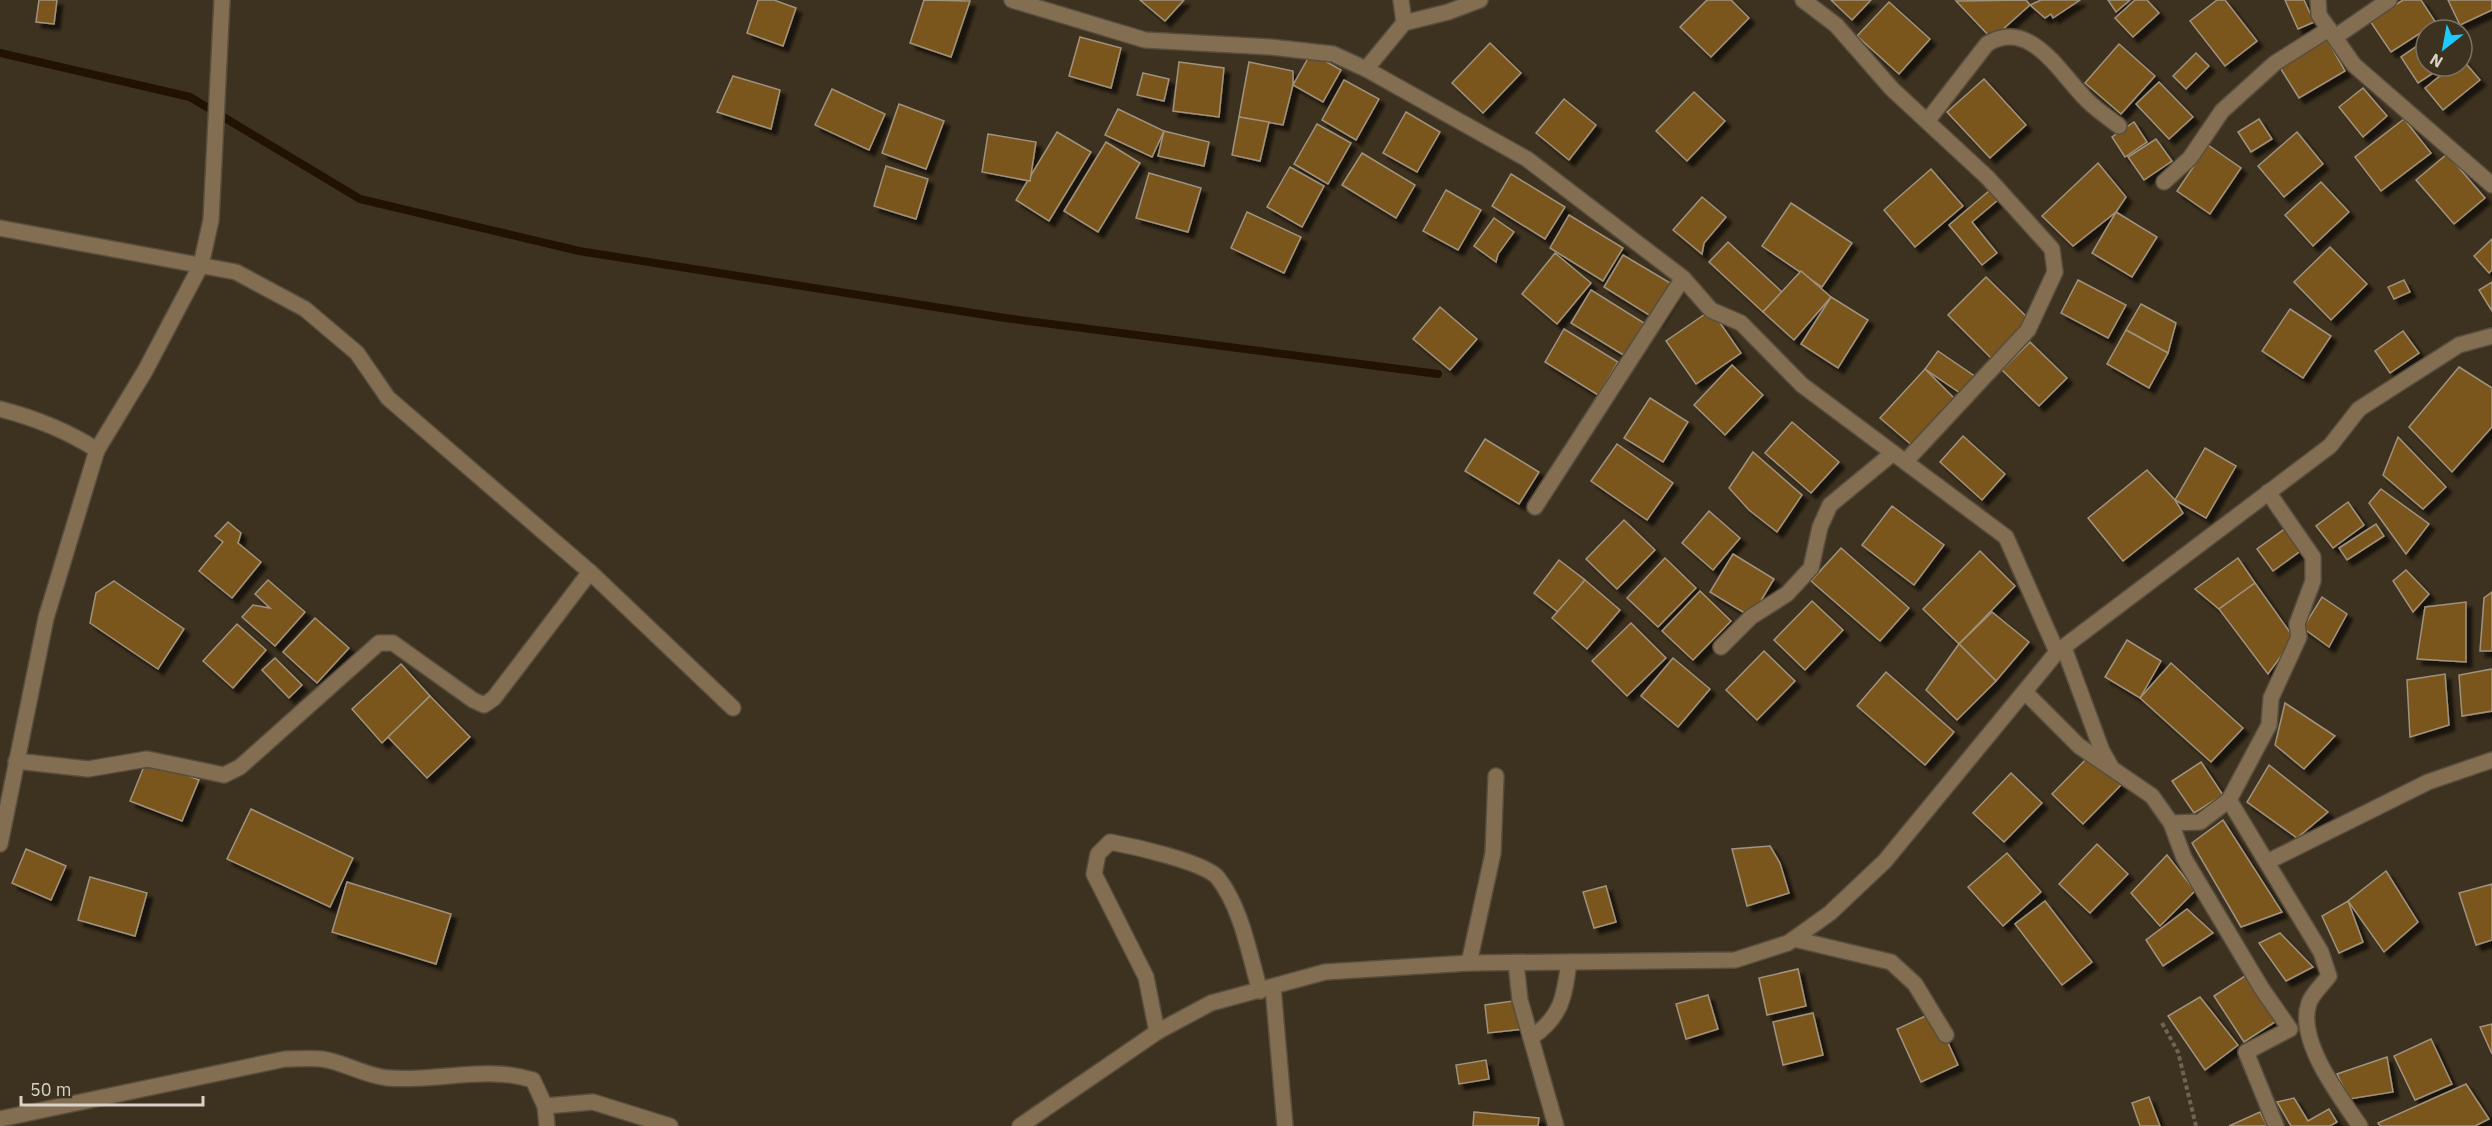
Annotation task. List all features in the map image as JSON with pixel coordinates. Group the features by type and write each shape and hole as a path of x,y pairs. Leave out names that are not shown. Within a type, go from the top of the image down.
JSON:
{"street":[{"path":"0,844 46,618 97,450 145,371 201,265 210,220 222,0"},
{"path":"1012,0 1145,40 1270,47 1333,54 1366,69 1527,159 1683,278 1711,310 1741,323 1802,385 2006,537 2061,650 2102,751 2114,772"},
{"path":"1401,0 1404,23"},
{"path":"1366,69 1404,23 1480,0"},
{"path":"1721,647 1751,617 1787,594 1811,568 1820,527 1830,505 1900,457 2028,330 2055,272 2052,249 2034,226 1928,120 1892,89 1836,24 1803,0"},
{"path":"2318,0 2319,15 2354,65 2492,186"},
{"path":"2164,182 2190,158 2222,111 2275,63 2388,0"},
{"path":"1928,120 1987,44 1999,36 2014,35 2037,46 2084,97 2119,126"},
{"path":"0,228 236,272 305,309 357,353 388,398 590,572 733,708"},
{"path":"1535,507 1683,278"},
{"path":"1020,1126 1157,1032 1211,1003 1325,972 1469,963 1735,960 1788,943 1830,912 1886,861 2061,650 2330,446 2359,409 2458,345 2492,336"},
{"path":"0,409 30,416 70,433 97,450"},
{"path":"2171,823 2200,822 2229,800 2269,725 2271,698 2299,637 2297,624 2313,581 2313,557 2268,492"},
{"path":"16,761 88,769 147,759 224,775 240,767 379,643 393,643 473,700 484,705 494,698 590,572"},
{"path":"2025,692 2079,746 2152,796 2171,823 2184,858 2262,989 2290,1029 2246,1052 2276,1126"},
{"path":"2267,862 2428,782 2492,760"},
{"path":"1469,963 1493,853 1496,776"},
{"path":"2229,800 2321,952 2328,976 2309,1002 2307,1022 2318,1064 2360,1126"},
{"path":"1157,1032 1146,977 1094,874 1098,854 1110,842 1162,852 1217,876 1237,913 1266,989 1285,1126"},
{"path":"1794,939 1891,962 1915,984 1946,1035"},
{"path":"1531,1038 1547,1027 1563,1003 1569,962"},
{"path":"1516,963 1520,1000 1556,1126"},
{"path":"0,1119 285,1059 322,1059 384,1077 413,1080 456,1074 513,1074 533,1080 545,1106 547,1126"},
{"path":"545,1106 593,1102 641,1115 670,1126"}],"path":[{"path":"2162,1023 2178,1052 2196,1126"}],"building":[{"path":"39,0 57,0 54,24 36,22"},
{"path":"758,0 774,0 796,8 783,46 747,33"},
{"path":"924,0 970,1 951,57 910,43"},
{"path":"1140,0 1184,0 1165,21"},
{"path":"1707,0 1731,0 1749,18 1711,57 1680,27"},
{"path":"1831,0 1871,0 1852,20"},
{"path":"2026,0 2030,5 1992,39 1956,1"},
{"path":"2041,0 2080,0 2053,18 2051,14 2045,18 2030,5"},
{"path":"2108,0 2130,0 2116,12"},
{"path":"2135,0 2147,0 2159,13 2133,37 2115,18"},
{"path":"2217,0 2225,0 2257,41 2225,66 2190,21"},
{"path":"2285,0 2304,0 2314,22 2298,29"},
{"path":"2403,0 2421,0 2433,18 2414,18 2414,37 2391,52 2370,21"},
{"path":"2448,0 2492,0 2492,10 2474,18 2457,18"},
{"path":"1889,2 1930,39 1899,74 1857,36"},
{"path":"1080,37 1121,48 1111,88 1069,76"},
{"path":"2326,38 2345,71 2299,98 2279,66"},
{"path":"1490,43 1521,73 1483,113 1452,83"},
{"path":"2119,44 2155,76 2121,114 2085,83"},
{"path":"2414,48 2414,77 2401,57"},
{"path":"1311,53 1341,70 1323,102 1293,85"},
{"path":"2196,53 2209,66 2186,89 2173,76"},
{"path":"1179,62 1224,68 1219,117 1173,111"},
{"path":"1249,62 1293,71 1293,85 1283,125 1239,117"},
{"path":"1143,73 1169,79 1164,101 1137,95"},
{"path":"2474,73 2480,80 2443,110 2425,88 2437,78 2474,78"},
{"path":"733,76 780,90 771,129 717,112"},
{"path":"2415,78 2426,78 2418,83"},
{"path":"1984,79 2026,125 1990,158 1947,112"},
{"path":"1344,80 1379,99 1356,140 1322,120"},
{"path":"2159,82 2193,117 2169,139 2136,104"},
{"path":"2363,88 2387,116 2363,137 2339,107"},
{"path":"832,89 885,114 869,150 815,125"},
{"path":"1694,92 1725,121 1687,161 1656,131"},
{"path":"1564,99 1596,125 1569,160 1536,133"},
{"path":"899,104 944,121 926,169 882,153"},
{"path":"1118,109 1164,131 1152,157 1105,135"},
{"path":"1406,112 1440,132 1417,172 1383,153"},
{"path":"1239,117 1269,122 1260,161 1232,155"},
{"path":"2259,119 2272,139 2251,152 2238,132"},
{"path":"2404,119 2431,153 2381,191 2355,157"},
{"path":"2134,122 2147,142 2125,157 2112,137"},
{"path":"1317,124 1351,143 1328,184 1294,164"},
{"path":"1164,131 1209,142 1204,166 1158,156"},
{"path":"1057,132 1091,152 1049,221 1016,200"},
{"path":"2297,132 2323,164 2284,197 2258,166"},
{"path":"988,134 1036,142 1030,181 982,172"},
{"path":"2156,139 2172,161 2144,180 2128,157"},
{"path":"1106,142 1140,163 1098,232 1064,211"},
{"path":"2208,145 2241,168 2210,214 2177,191"},
{"path":"1362,153 1415,185 1396,218 1342,185"},
{"path":"2447,154 2485,198 2454,224 2416,180"},
{"path":"2098,163 2126,197 2116,212 2073,246 2042,216"},
{"path":"886,166 928,179 916,219 874,206"},
{"path":"1290,167 1324,186 1302,227 1267,207"},
{"path":"1931,169 1963,206 1915,247 1884,210"},
{"path":"1149,173 1201,188 1188,232 1136,218"},
{"path":"1511,174 1565,207 1545,239 1492,206"},
{"path":"2321,182 2349,212 2313,246 2285,215"},
{"path":"1446,190 1481,210 1458,250 1423,231"},
{"path":"1990,190 1998,200 1972,222 1997,253 1982,265 1949,225"},
{"path":"1702,197 1726,217 1704,243 1702,254 1673,230"},
{"path":"1791,203 1852,243 1822,287 1762,246"},
{"path":"1247,212 1301,237 1284,273 1231,248"},
{"path":"2116,212 2157,237 2132,277 2092,253"},
{"path":"1569,215 1623,248 1603,281 1550,248"},
{"path":"1494,218 1514,232 1498,254 1496,262 1474,246"},
{"path":"2492,239 2492,270 2489,273 2474,256"},
{"path":"1728,242 1782,292 1763,312 1709,262"},
{"path":"2330,247 2367,284 2331,320 2294,282"},
{"path":"1555,253 1591,283 1557,324 1522,294"},
{"path":"1623,255 1677,287 1657,320 1604,287"},
{"path":"1801,271 1831,297 1794,340 1763,312"},
{"path":"1986,277 2031,321 1993,360 1948,315"},
{"path":"2078,280 2126,305 2108,338 2061,313"},
{"path":"2404,280 2410,292 2394,299 2388,287"},
{"path":"2492,282 2492,311 2479,290"},
{"path":"1591,290 1644,323 1625,356 1571,323"},
{"path":"1831,297 1868,320 1838,368 1801,344"},
{"path":"2141,304 2176,323 2168,353 2126,330"},
{"path":"1440,307 1477,339 1450,370 1413,339"},
{"path":"2290,309 2331,336 2303,378 2262,351"},
{"path":"1711,310 1741,353 1696,384 1666,341"},
{"path":"1564,329 1618,362 1598,395 1545,362"},
{"path":"2126,330 2168,353 2149,388 2107,364"},
{"path":"2403,331 2419,353 2390,373 2375,351"},
{"path":"2030,342 2067,378 2039,406 2002,370"},
{"path":"1938,351 1976,377 1963,395 1925,369"},
{"path":"1732,365 1763,395 1725,435 1694,405"},
{"path":"2459,367 2492,388 2492,427 2452,472 2409,427"},
{"path":"1925,369 1955,399 1914,447 1880,418"},
{"path":"1650,398 1688,422 1663,462 1624,438"},
{"path":"1792,422 1839,462 1811,493 1765,453"},
{"path":"1963,436 2005,474 1982,500 1940,462"},
{"path":"2398,437 2446,487 2423,509 2383,475"},
{"path":"1485,439 1539,472 1519,504 1465,471"},
{"path":"1617,444 1673,483 1647,520 1591,481"},
{"path":"2205,448 2236,466 2206,518 2175,500"},
{"path":"1753,452 1802,495 1777,532 1749,510 1729,488"},
{"path":"2147,470 2175,500 2183,513 2123,561 2088,518"},
{"path":"2381,489 2429,524 2406,554 2369,503"},
{"path":"2348,502 2364,525 2333,548 2316,526"},
{"path":"1892,506 1944,545 1914,585 1862,545"},
{"path":"1709,511 1740,538 1713,570 1682,543"},
{"path":"1624,520 1655,550 1617,589 1586,559"},
{"path":"228,522 241,533 238,543 261,562 232,598 199,571 223,542 215,536"},
{"path":"2376,524 2384,536 2347,560 2339,548"},
{"path":"2290,525 2306,547 2273,571 2257,549"},
{"path":"1841,548 1909,608 1880,641 1811,581"},
{"path":"1980,551 2015,586 1959,644 1923,609"},
{"path":"1733,554 1774,579 1751,617 1710,592"},
{"path":"1665,558 1696,588 1658,627 1627,598"},
{"path":"2238,558 2255,583 2219,609 2195,589"},
{"path":"1559,560 1585,580 1559,613 1534,593"},
{"path":"2406,570 2429,594 2413,612 2393,581"},
{"path":"268,580 305,612 275,646 242,617 253,605 270,608 255,594"},
{"path":"1585,580 1620,610 1587,649 1552,618"},
{"path":"114,581 184,629 158,669 90,623 96,593"},
{"path":"2255,583 2294,638 2268,674 2219,609"},
{"path":"1700,591 1731,621 1693,660 1662,631"},
{"path":"2492,592 2492,651 2480,651 2484,598"},
{"path":"2322,597 2347,614 2329,647 2303,628"},
{"path":"1812,601 1843,630 1805,670 1774,640"},
{"path":"2466,602 2466,662 2417,659 2425,607"},
{"path":"1992,612 2029,642 1996,681 1959,644"},
{"path":"315,618 349,648 317,683 283,652"},
{"path":"1631,623 1666,658 1627,696 1592,661"},
{"path":"237,624 266,650 233,688 203,661"},
{"path":"2127,640 2161,661 2140,698 2105,677"},
{"path":"1959,644 1996,681 1957,720 1926,690"},
{"path":"1764,651 1795,681 1757,720 1726,690"},
{"path":"275,658 302,685 289,698 262,670"},
{"path":"1673,658 1710,689 1678,727 1641,696"},
{"path":"2171,663 2243,728 2211,762 2140,698"},
{"path":"401,664 430,696 382,743 352,709"},
{"path":"2492,669 2492,711 2462,716 2459,675"},
{"path":"1886,672 1954,732 1925,765 1857,706"},
{"path":"2445,674 2449,725 2410,737 2407,680"},
{"path":"430,696 470,737 427,778 388,737"},
{"path":"2285,703 2335,736 2304,769 2275,745"},
{"path":"2090,755 2121,785 2083,824 2052,794"},
{"path":"147,759 199,780 182,821 130,801"},
{"path":"2201,762 2223,795 2194,813 2172,781"},
{"path":"2269,765 2328,812 2297,838 2247,802"},
{"path":"2011,773 2042,803 2004,842 1973,813"},
{"path":"251,809 353,858 330,907 227,859"},
{"path":"2223,820 2282,912 2241,927 2192,843"},
{"path":"2097,844 2128,874 2090,913 2059,884"},
{"path":"1770,846 1780,863 1789,893 1747,906 1732,849"},
{"path":"26,849 66,866 51,900 12,883"},
{"path":"2007,853 2041,892 2003,926 1968,887"},
{"path":"2167,855 2195,891 2160,926 2131,893"},
{"path":"2386,871 2418,922 2384,952 2348,901"},
{"path":"90,877 147,893 135,936 78,920"},
{"path":"347,882 451,914 436,964 332,932"},
{"path":"2492,884 2492,940 2476,945 2459,893"},
{"path":"1606,886 1616,922 1594,928 1583,892"},
{"path":"2045,901 2092,962 2062,985 2015,924"},
{"path":"2348,901 2363,942 2339,953 2322,916"},
{"path":"2187,909 2213,933 2163,966 2146,940"},
{"path":"2280,933 2313,967 2286,981 2259,943"},
{"path":"1798,969 1806,1006 1767,1015 1759,978"},
{"path":"2248,974 2278,1020 2244,1042 2214,996"},
{"path":"1708,995 1718,1029 1686,1039 1676,1004"},
{"path":"2200,997 2238,1045 2205,1070 2168,1016"},
{"path":"1520,1000 1524,1029 1488,1033 1485,1005"},
{"path":"1934,1012 1958,1065 1921,1082 1897,1029"},
{"path":"1813,1013 1823,1055 1783,1065 1773,1022"},
{"path":"2492,1024 2492,1054 2480,1027"},
{"path":"2431,1039 2452,1084 2415,1100 2394,1056"},
{"path":"2387,1057 2393,1092 2349,1099 2337,1074"},
{"path":"1486,1060 1489,1079 1459,1084 1456,1065"},
{"path":"2466,1084 2489,1119 2475,1126 2380,1126 2378,1123"},
{"path":"2149,1097 2160,1126 2140,1126 2132,1103"},
{"path":"2294,1098 2308,1121 2329,1109 2337,1122 2330,1126 2291,1126 2277,1102"},
{"path":"1474,1112 1539,1118 1538,1126 1473,1126"},
{"path":"2260,1112 2267,1126 2229,1126"}],"waterway":[{"path":"0,53 190,97 360,199 579,251 1005,318 1438,374"}]}
